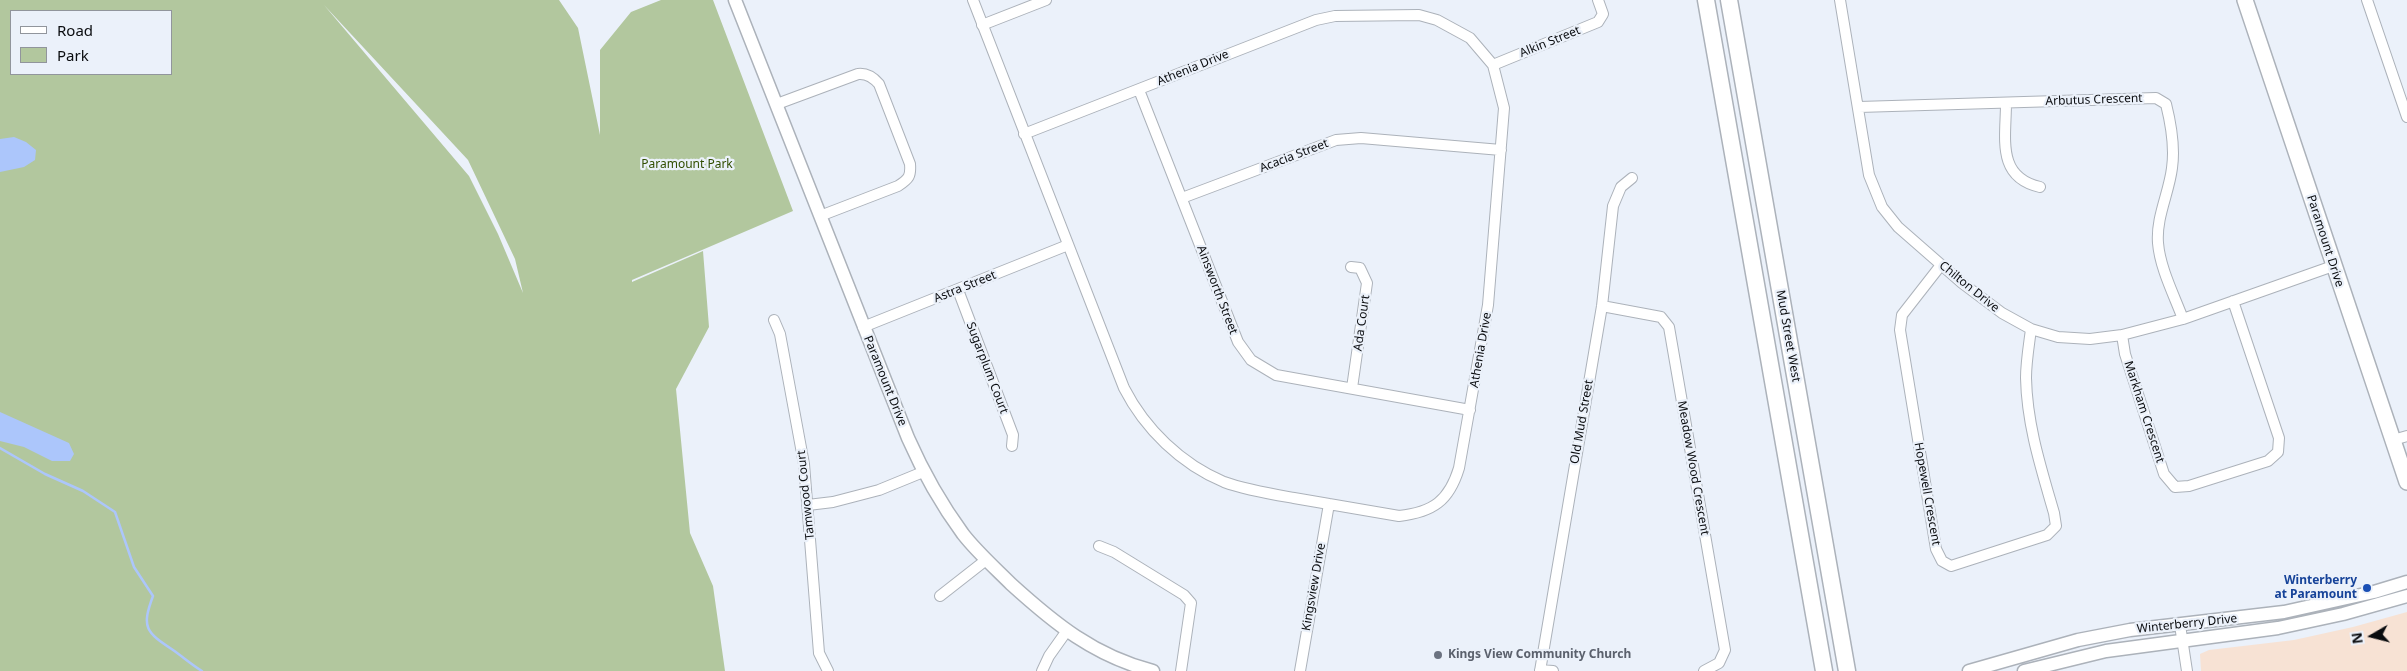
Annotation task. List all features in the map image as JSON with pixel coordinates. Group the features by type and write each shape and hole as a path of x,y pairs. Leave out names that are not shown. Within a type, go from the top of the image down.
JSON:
{"main road":[{"name":"Mud Street West","path":"1706,0 1824,671"},
{"name":"Mud Street West","path":"1728,0 1847,671"},
{"name":"Paramount Drive","path":"2245,0 2333,266 2400,438 2407,482"}],"street":[{"name":"Paramount Drive","path":"735,0 863,327 923,472 964,535 986,560 1066,632 1107,653 1153,671"},
{"name":"Athenia Drive","path":"973,0 1024,134 1124,388 1131,402 1158,437 1187,460 1224,482 1260,492 1399,516 1419,514 1435,506 1448,493 1454,484 1470,410 1488,305 1504,108 1493,65 1470,38 1437,20 1419,15 1335,16 1316,20 1024,134"},
{"path":"982,25 1046,0"},
{"name":"Alkin Street","path":"1493,65 1598,22 1603,14 1598,0"},
{"name":"Chilton Drive","path":"1840,0 1869,175 1882,207 1898,226 1993,308 2031,329 2058,337 2090,339 2122,335 2183,319 2333,266"},
{"path":"2367,0 2407,116"},
{"path":"777,104 863,74 874,78 910,164 911,173 909,179 898,186 820,216"},
{"name":"Ainsworth Street","path":"1138,90 1238,342 1248,356 1261,367 1276,375 1470,410"},
{"name":"Arbutus Crescent","path":"1859,108 2156,98 2166,104 2172,128 2172,167 2159,226 2158,243 2183,319"},
{"path":"2006,103 2006,158 2013,173 2026,184 2040,187"},
{"name":"Acacia Street","path":"1182,198 1336,140 1362,138 1501,150"},
{"name":"Old Mud Street","path":"1540,670 1602,306 1613,206 1621,187 1632,178"},
{"name":"Astra Street","path":"863,327 1068,245"},
{"name":"Hopewell Crescent","path":"1941,265 1902,314 1900,330 1936,549 1942,561 1951,566 2048,536 2056,526 2054,512 2031,434 2026,376 2031,329"},
{"name":"Ada Court","path":"1351,267 1360,268 1367,284 1352,388"},
{"name":"Sugarplum Court","path":"958,290 1013,435 1012,446"},
{"name":"Markham Crescent","path":"2122,335 2125,354 2164,474 2175,487 2189,486 2268,461 2278,452 2279,438 2233,301"},
{"name":"Meadow Wood Crescent","path":"1602,306 1661,316 1669,327 1725,650 1719,663 1704,671"},
{"name":"Tamwood Court","path":"774,320 780,334 804,464 819,653 828,671"},
{"path":"808,505 833,502 879,490 923,472"},
{"name":"Kingsview Drive","path":"1300,671 1329,504"},
{"path":"1099,546 1122,557 1184,595 1191,603 1181,671"},
{"path":"940,596 986,560"},
{"name":"Winterberry Drive","path":"1969,671 2078,640 2130,630 2302,609 2407,582"},
{"name":"Winterberry Drive","path":"2024,671 2106,651 2278,628 2343,614 2407,596"},
{"path":"2180,625 2187,671"},
{"path":"1042,671 1049,656 1066,632"},
{"path":"1540,670 1553,671"}],"shaded area":[{"path":"2407,612 2407,671 2201,671 2200,654 2209,650 2294,640 2353,627"}],"green space":[{"name":"Paramount Park","path":"0,0 559,0 578,28 600,135 600,50 631,12 661,0 713,0 793,211 632,280 632,282 703,251 709,327 676,389 690,533 713,586 725,671 0,671","holes":["324,5 468,160 515,259 523,293 498,234 469,176"]}],"water":[{"path":"14,137 26,142 36,150 35,160 24,167 0,172 0,139"},
{"path":"0,412 69,443 74,454 70,461 52,461 24,447 0,441"}],"waterway":[{"path":"0,448 45,474 83,491 115,512 134,567 153,596 147,615 148,628 157,638 202,671"}],"place":[{"name":"Winterberry at Paramount","path":"2367,588"},
{"name":"Kings View Community Church","path":"1438,655"}]}
